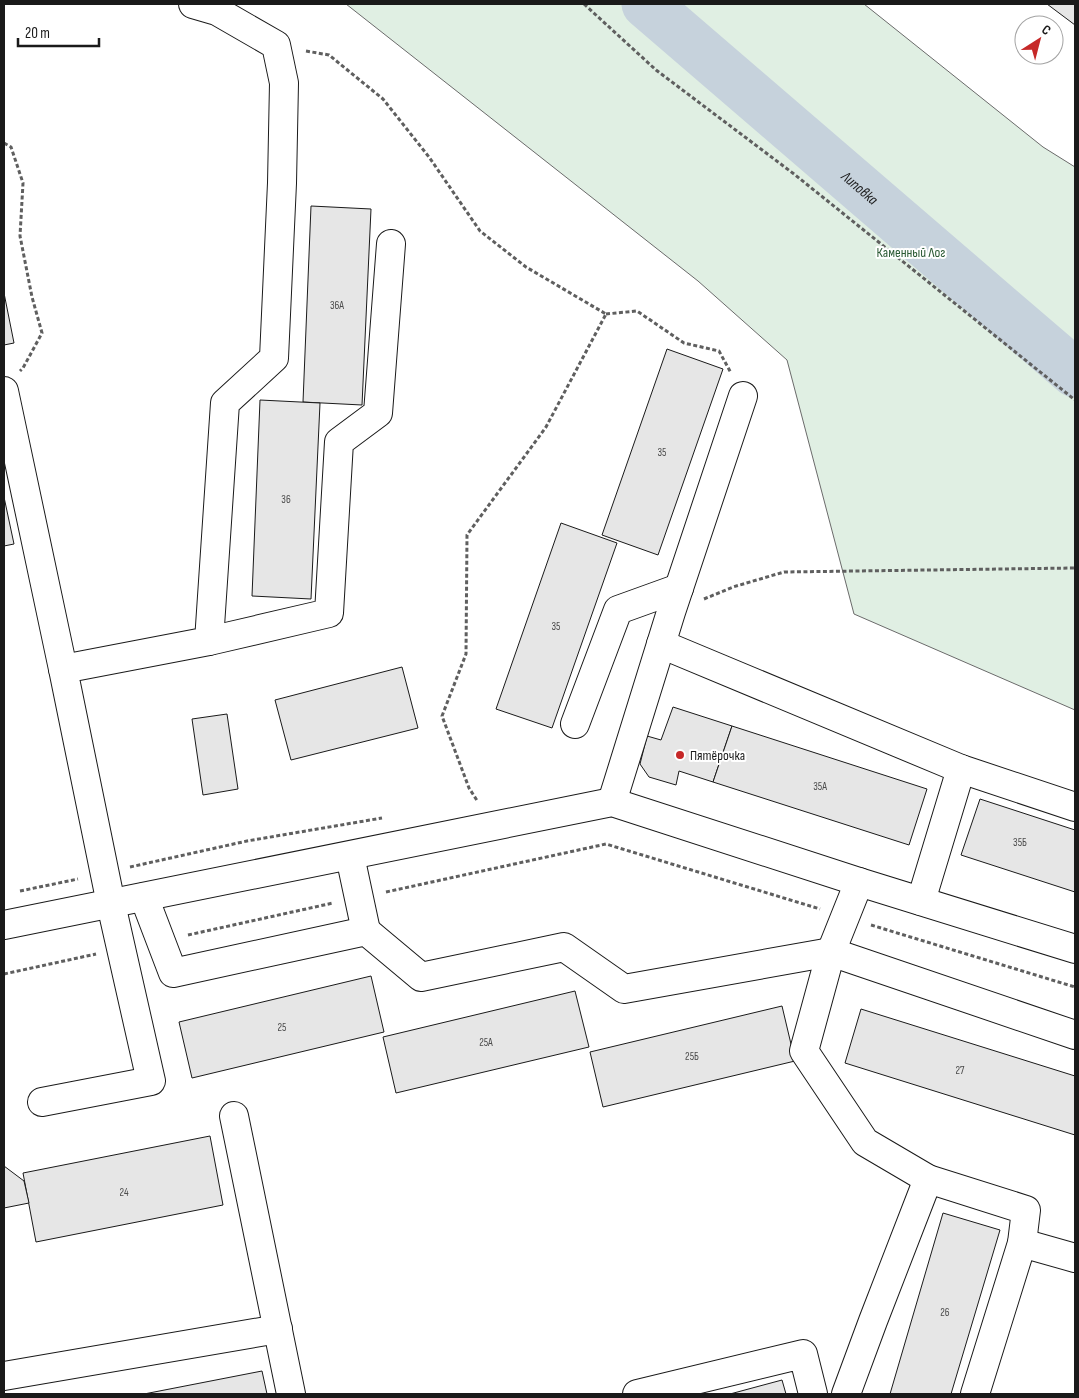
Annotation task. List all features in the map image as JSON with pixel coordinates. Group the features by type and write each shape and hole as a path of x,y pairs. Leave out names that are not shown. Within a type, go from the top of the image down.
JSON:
{"street":[{"path":"193,4 217,10 276,45 284,83 282,183 274,358 225,403 209,641"},
{"path":"62,669 209,641 329,613 339,442 378,412 391,244"},
{"path":"10,383 62,669 111,904 151,1081 42,1102"},
{"path":"612,802 675,600 743,396"},
{"path":"575,724 618,610 675,600"},
{"path":"661,644 961,769 1075,807"},
{"path":"920,901 961,769"},
{"path":"4,925 612,802 859,882 1075,948"},
{"path":"350,856 366,931 421,977 564,947 624,989 831,952 1075,1035"},
{"path":"859,882 831,952 804,1051 865,1142 928,1180 1026,1210 1022,1243 975,1394"},
{"path":"144,897 173,973 366,931"},
{"path":"234,1116 291,1394"},
{"path":"846,1394 928,1180"},
{"path":"1022,1243 1075,1258"},
{"path":"4,1376 278,1329"},
{"path":"637,1394 803,1354 813,1394"}],"path":[{"path":"584,4 656,70 794,174 1075,400"},
{"path":"276,45 329,55 376,92 429,156 480,231 526,267 606,314 637,311 684,342 719,351 743,396"},
{"path":"4,143 10,147 23,183 20,236 32,297 42,333 23,368 10,383"},
{"path":"493,827 469,788 442,716 466,654 467,535 546,427 606,314"},
{"path":"675,600 733,587 784,572 1075,568"},
{"path":"160,940 606,844 1075,987"},
{"path":"4,974 121,949"}],"green space":[{"name":"Каменный Лог","path":"346,4 864,4 1043,147 1075,167 1075,710 854,614 787,360 698,281"}],"building":[{"path":"1047,4 1075,4 1075,25"},
{"path":"311,206 371,209 362,405 303,402"},
{"path":"4,293 14,343 4,345"},
{"path":"667,349 723,369 658,555 602,535"},
{"path":"260,400 320,403 311,599 252,596"},
{"path":"4,497 14,544 4,546"},
{"path":"561,523 617,543 552,728 496,709"},
{"path":"402,667 418,728 291,760 275,700"},
{"path":"673,707 732,726 713,782 679,771 676,785 649,777 640,764 647,736 661,740"},
{"path":"227,714 238,789 203,795 192,719"},
{"path":"732,726 927,789 909,845 713,782"},
{"path":"980,799 1075,830 1075,892 961,855"},
{"path":"371,976 384,1032 192,1078 179,1022"},
{"path":"575,991 589,1047 396,1093 383,1037"},
{"path":"782,1006 795,1061 603,1107 590,1052"},
{"path":"861,1009 1075,1076 1075,1135 845,1063"},
{"path":"210,1136 223,1205 36,1242 23,1173"},
{"path":"4,1166 24,1181 29,1203 4,1208"},
{"path":"943,1213 1000,1230 951,1394 890,1394"},
{"path":"262,1371 267,1394 144,1394"},
{"path":"782,1380 786,1394 730,1394"}],"waterway":[{"name":"Липовка","path":"646,4 1075,373"}],"place":[{"name":"Пятёрочка","path":"680,755"}]}
